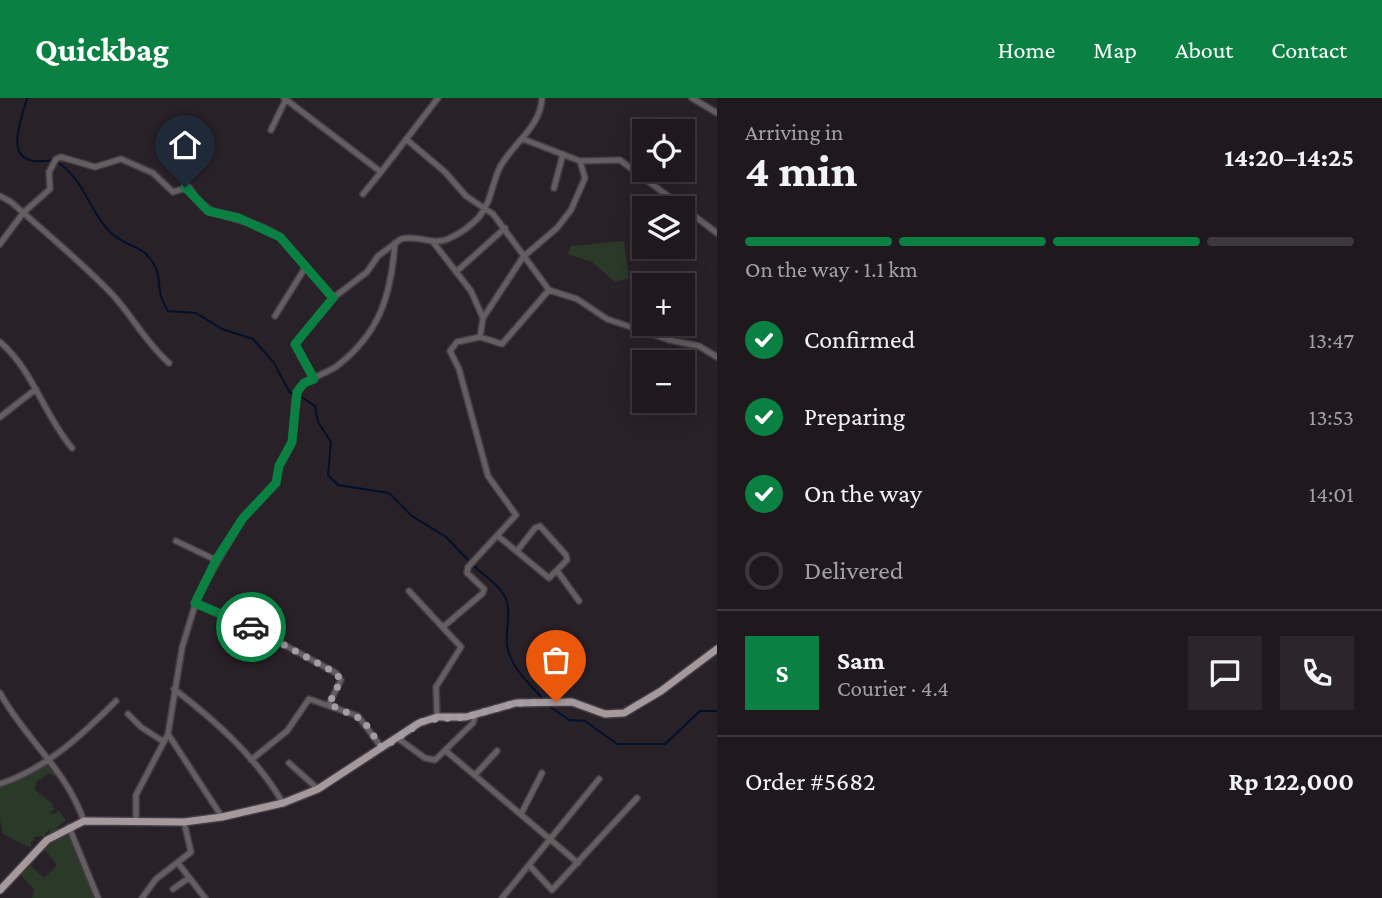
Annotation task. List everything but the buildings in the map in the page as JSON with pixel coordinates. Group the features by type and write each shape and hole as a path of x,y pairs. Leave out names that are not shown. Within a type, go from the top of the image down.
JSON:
{"main road":[{"path":"0,890 39,847 84,821 184,822 222,817 283,803 318,789 422,721 437,717 476,714 509,704 535,702 572,702 605,714 624,713 661,691 717,649"}],"street":[{"path":"363,194 438,98"},
{"path":"314,379 295,344 333,298 367,272 379,256 395,243 410,236 433,243 444,241 468,228 485,209 499,169 523,139 541,110 542,98"},
{"path":"692,98 717,113"},
{"path":"271,130 285,99 381,172"},
{"path":"406,139 445,172 466,196 505,228 523,257 549,290 577,299 607,319 669,341 699,346 717,357"},
{"path":"523,139 580,161 620,160 717,233"},
{"path":"554,188 563,154"},
{"path":"0,244 23,213 50,189 54,161 68,159 95,167 121,159 153,173 173,192 187,186 208,211 239,218 275,233 333,298"},
{"path":"480,337 483,318 523,257 557,228 571,209 585,178 580,161"},
{"path":"0,197 79,260 109,291 144,338 169,363"},
{"path":"456,272 505,228"},
{"path":"0,229 9,232"},
{"path":"136,820 134,799 168,734 182,648 195,603 216,560 243,518 276,483 279,466 292,442 297,392 304,383 351,355 377,324 389,284 395,243"},
{"path":"433,243 471,291 483,318"},
{"path":"275,316 305,268"},
{"path":"443,627 483,593 484,589 469,575 467,569 516,514 488,476 459,369 450,352 457,342 480,337 502,344 549,290"},
{"path":"0,342 20,362 55,427 72,447"},
{"path":"0,417 36,389"},
{"path":"498,536 549,578 558,572 567,558 540,526 526,537 517,551"},
{"path":"176,541 216,560"},
{"path":"558,572 579,601"},
{"path":"409,591 461,647 436,687 437,717"},
{"path":"195,603 242,622 336,673 341,680 329,704"},
{"path":"174,689 210,717 251,760 283,803"},
{"path":"0,693 18,722 68,783 84,821"},
{"path":"251,760 287,731 307,700 329,704 363,720 382,748"},
{"path":"0,784 17,779 50,760 75,742 116,701"},
{"path":"128,714 141,727 164,742"},
{"path":"396,737 431,760 446,751 473,723 476,714"},
{"path":"168,734 222,817"},
{"path":"446,751 578,863"},
{"path":"475,775 497,751"},
{"path":"289,763 318,789"},
{"path":"521,814 542,773"},
{"path":"502,898 599,779"},
{"path":"530,866 551,890 637,798"},
{"path":"142,898 156,879 192,849 184,822"},
{"path":"69,828 98,898"},
{"path":"178,863 205,898"},
{"path":"173,889 189,878"}],"green space":[{"path":"624,241 629,278 615,282 592,262 568,254 571,246"},
{"path":"50,759 60,773 57,778 49,773 36,782 35,790 52,803 54,809 49,813 55,814 58,810 66,820 56,828 59,831 49,836 50,828 44,836 33,837 35,840 31,842 31,848 3,834 0,820 0,784"},
{"path":"69,832 96,898 32,898 34,889 21,875 30,865 44,878 57,865 44,849"}],"waterway":[{"path":"27,98 18,133 17,144 20,152 25,158 36,161 52,160"},
{"path":"57,162 74,177 109,231 145,253 150,259 157,271 161,297 168,311 196,313 222,329 253,339 274,363 290,393 295,394"},
{"path":"300,396 315,406 318,422 331,442 328,475 338,485 389,493 412,516 446,537 470,562"},
{"path":"474,566 505,596 508,607 509,654 521,675 543,699"},
{"path":"549,706 569,720 585,721 617,744 665,744 700,711 717,711"}],"way so far":[{"path":"251,627 336,673 341,680 329,704 363,720 382,748 425,720 437,717 466,717 516,703 556,702"}],"route":[{"path":"185,187 188,187 208,211 239,218 270,230 280,237 333,298 295,344 314,379 304,383 297,392 292,442 279,466 276,483 243,518 216,560 195,603 251,627"}]}
